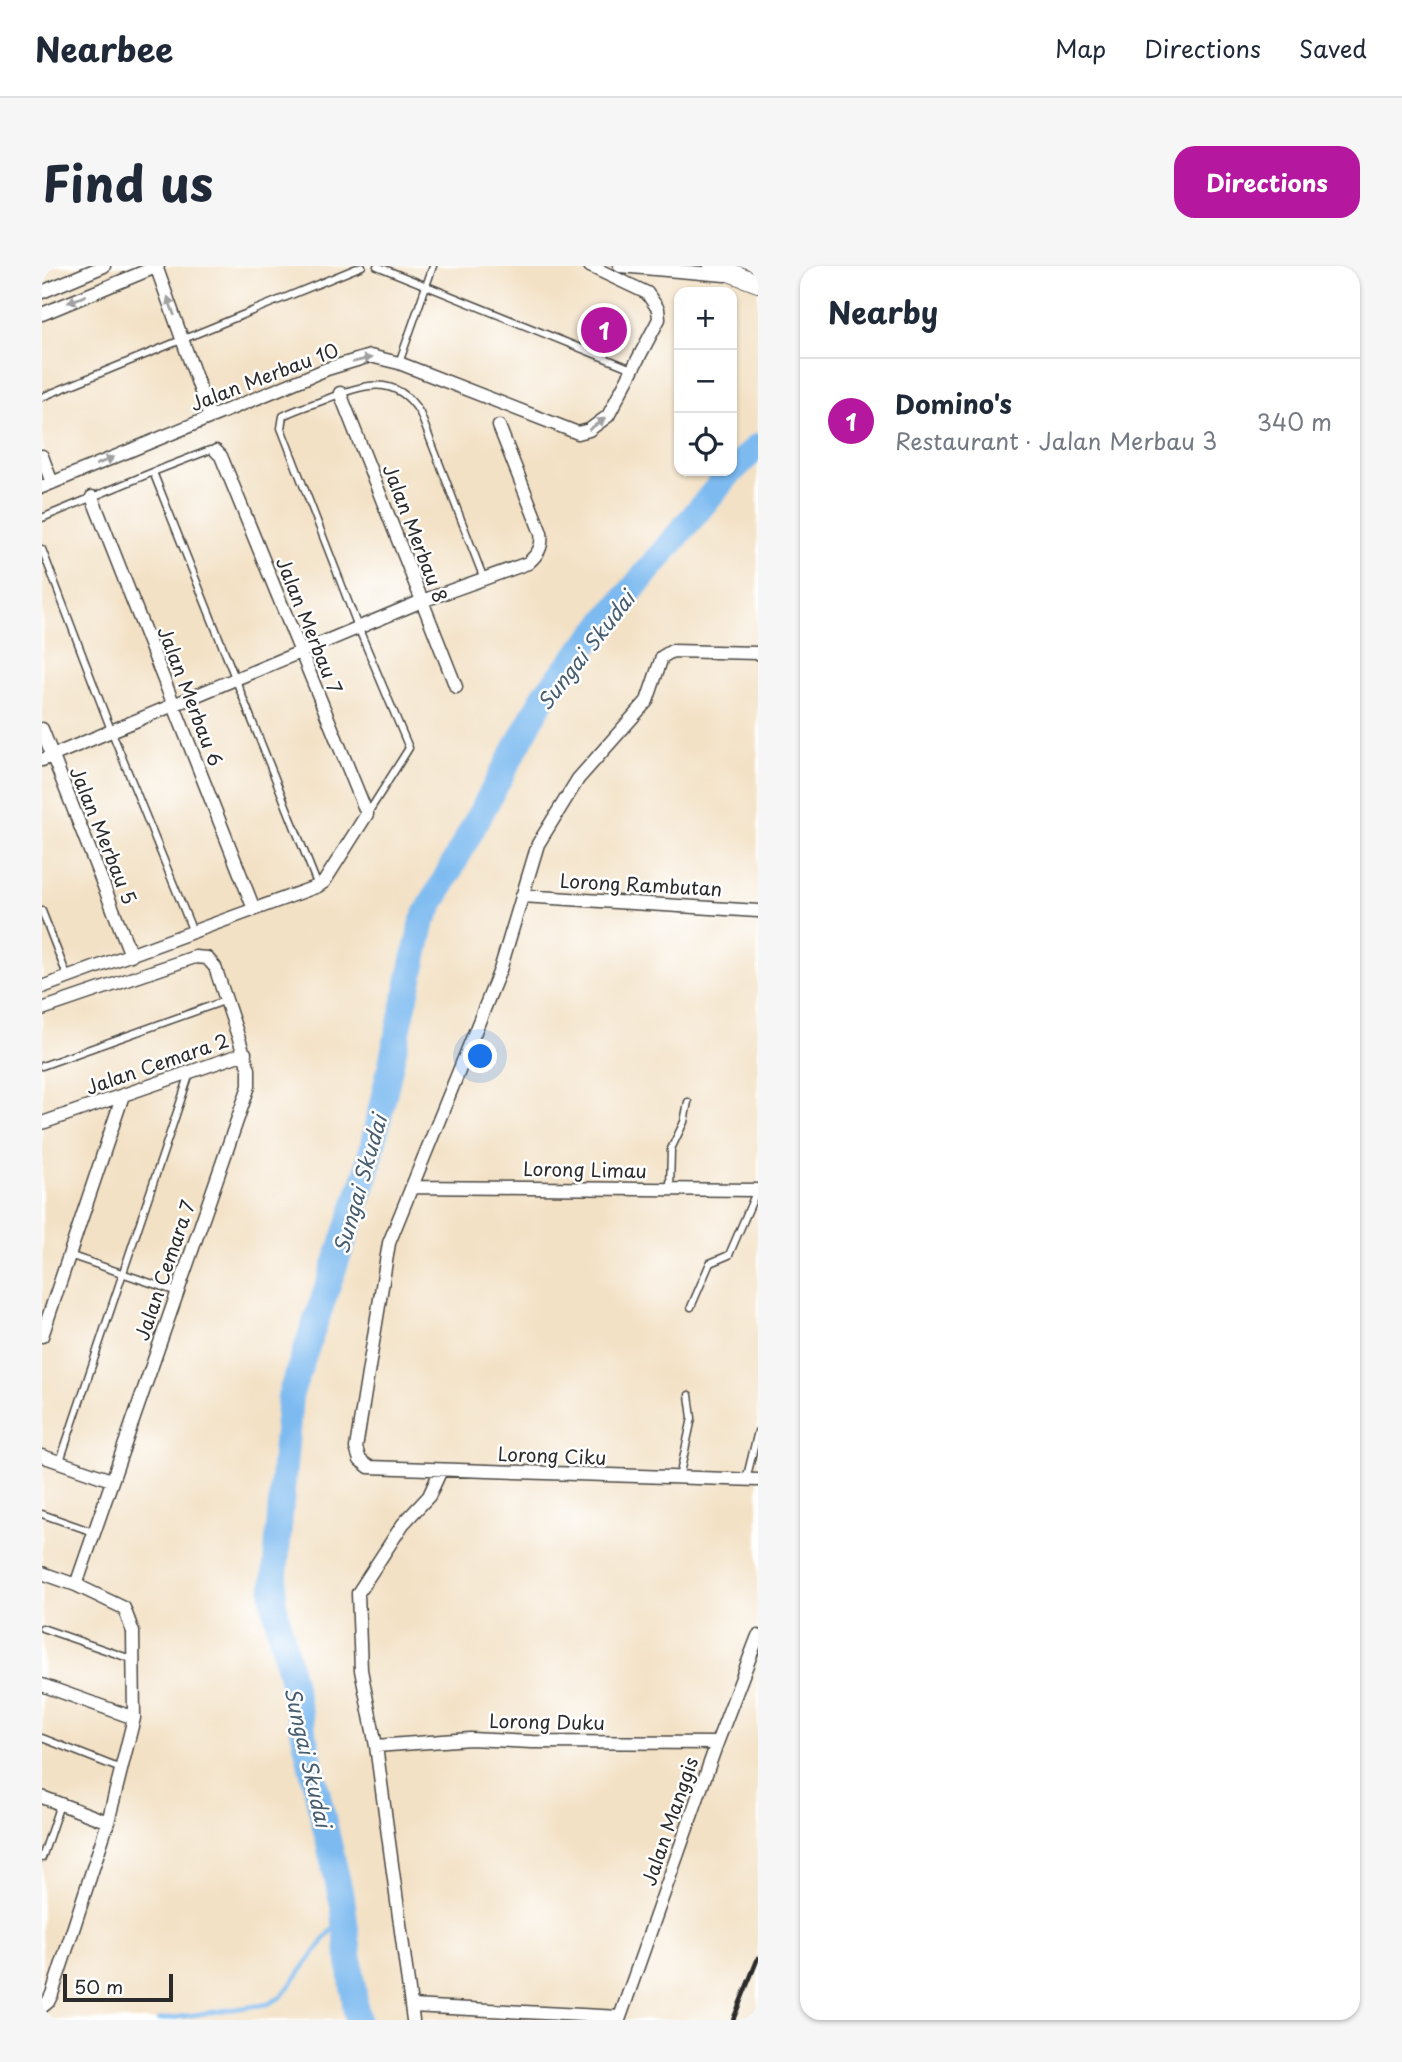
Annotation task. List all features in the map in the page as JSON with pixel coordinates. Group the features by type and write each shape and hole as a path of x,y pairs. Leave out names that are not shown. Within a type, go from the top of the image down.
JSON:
{"main road":[{"path":"713,266 758,283"}],"street":[{"path":"42,292 104,266"},
{"path":"42,314 157,266 210,417"},
{"path":"590,266 648,293 658,309 659,319 634,369"},
{"path":"620,266 739,276"},
{"name":"Jalan Merbau 10","path":"47,485 327,369 370,356 399,363 578,433 589,430 608,416 634,369"},
{"name":"Jalan Merbau 8","path":"340,393 456,687"},
{"path":"47,758 422,601 528,563 538,554 542,543 541,533 499,426"},
{"name":"Jalan Merbau 7","path":"216,451 221,456 367,814"},
{"path":"42,456 47,485"},
{"name":"Jalan Merbau 6","path":"92,497 254,909"},
{"path":"412,1186 500,970 538,844 578,779 647,701 662,657 672,651 758,653"},
{"name":"Jalan Merbau 5","path":"42,729 47,758 131,955"},
{"path":"42,987 318,886 324,881 367,814"},
{"name":"Lorong Rambutan","path":"522,897 758,911"},
{"name":"Jalan Cemara 7","path":"42,1009 195,957 207,958 215,967 249,1069 249,1086 76,1585"},
{"name":"Jalan Cemara 2","path":"42,1123 245,1053"},
{"path":"42,1336 123,1095"},
{"name":"Lorong Limau","path":"412,1186 758,1190"},
{"name":"Lorong Ciku","path":"412,1186 389,1243 356,1448 360,1460 369,1466 441,1470 752,1480"},
{"path":"42,1456 111,1480"},
{"path":"413,2020 376,1746 361,1670 358,1593 402,1524 429,1496 441,1470"},
{"path":"42,1573 76,1585 124,1608 133,1632 134,1660 134,1718 123,1770 52,1994 48,2003 42,2007"},
{"name":"Jalan Manggis","path":"619,2019 758,1636"},
{"path":"42,1685 134,1718"},
{"name":"Lorong Duku","path":"376,1746 470,1739 717,1743"},
{"path":"42,1797 108,1822"},
{"path":"412,2006 619,2019"}],"lane":[{"path":"42,397 362,266"},
{"path":"377,266 634,369"},
{"path":"399,363 433,266"},
{"path":"367,814 409,748 358,628 280,424 287,414 362,385 377,384 391,388 412,400 420,413 484,579"},
{"path":"42,518 210,450 216,451"},
{"path":"153,472 318,886"},
{"path":"42,549 111,730 193,932"},
{"path":"42,911 68,978"},
{"path":"42,1066 227,1000"},
{"path":"60,1462 190,1072"},
{"path":"670,1189 671,1149 684,1122 688,1102"},
{"path":"691,1307 709,1263 729,1255 758,1190"},
{"path":"69,1255 177,1292"},
{"path":"679,1478 692,1418 689,1395"},
{"path":"752,1480 758,1431"},
{"path":"42,1514 93,1532"},
{"path":"42,1628 134,1660"},
{"path":"42,1738 123,1770"},
{"path":"42,1858 60,1804"}],"waterway":[{"name":"Sungai Skudai","path":"357,2020 343,1905 273,1599 290,1396 366,1175 423,920 545,694 727,476 758,446"},
{"path":"159,2020 268,2004 281,1997 344,1914"}],"railway":[{"path":"733,2020 758,1958"}],"place":[{"name":"Domino's","path":"604,330"}]}
